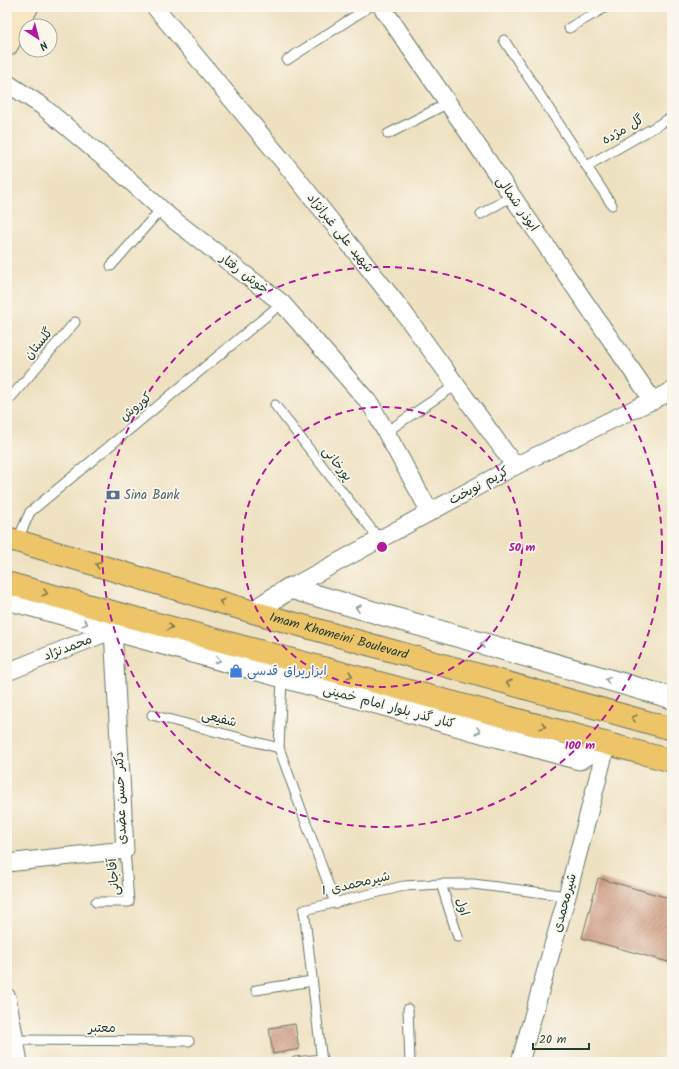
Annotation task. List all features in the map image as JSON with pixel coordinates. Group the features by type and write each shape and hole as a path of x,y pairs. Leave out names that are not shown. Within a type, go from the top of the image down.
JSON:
{"main road":[{"path":"7,45 27,7"},
{"name":"Imam Khomeini Boulevard","path":"12,539 253,612 672,729"},
{"path":"7,583 115,622 607,743 672,761"}],"street":[{"name":"شهید علی غبرانژاد","path":"155,7 292,172 396,303 515,466"},
{"name":"ابوذر شمالی","path":"382,7 653,401"},
{"name":"خوش رفتار","path":"7,83 42,106 170,217 282,303 371,405 430,512"},
{"name":"کریم نوبخت","path":"290,588 515,466 672,391"},
{"path":"253,612 290,588 672,698"},
{"name":"کنار گذر بلوار امام خمینی","path":"7,601 115,622 282,678 579,759 607,743"},
{"name":"محمدنژاد","path":"7,672 115,622"},
{"name":"دکتر حسن عضدی","path":"7,863 125,850 115,622"},
{"name":"شیرمحمدی","path":"520,1062 567,896 607,743"},
{"path":"7,997 19,1062"}],"lane":[{"path":"287,60 369,7"},
{"path":"568,28 606,7"},
{"path":"504,40 612,205"},
{"path":"388,134 448,103"},
{"name":"گل مژده","path":"587,166 672,117"},
{"path":"482,214 512,196"},
{"path":"111,266 161,209"},
{"name":"کوروش","path":"12,539 30,512 282,303"},
{"name":"گلستان","path":"7,402 75,322"},
{"path":"386,432 456,385"},
{"name":"پورخانی","path":"275,405 379,539"},
{"path":"282,678 280,748 335,903"},
{"name":"شفیعی","path":"152,715 280,748"},
{"name":"آقاجانی","path":"96,902 129,902 125,850"},
{"name":"شیرمحمدی 1","path":"322,1060 304,910 404,886 441,884 473,884 567,896"},
{"name":"اول","path":"441,884 458,937"},
{"path":"256,990 312,981"},
{"path":"408,1009 410,1062"},
{"name":"معتبر","path":"15,1040 189,1041"},
{"path":"295,1062 322,1060"}],"building":[{"path":"598,878 672,899 672,963 582,938"},
{"path":"295,1024 299,1049 273,1054 269,1028"}],"place":[{"name":"Sina Bank","path":"113,495"},
{"name":"ابزاریراق قدسی","path":"236,671"}]}
